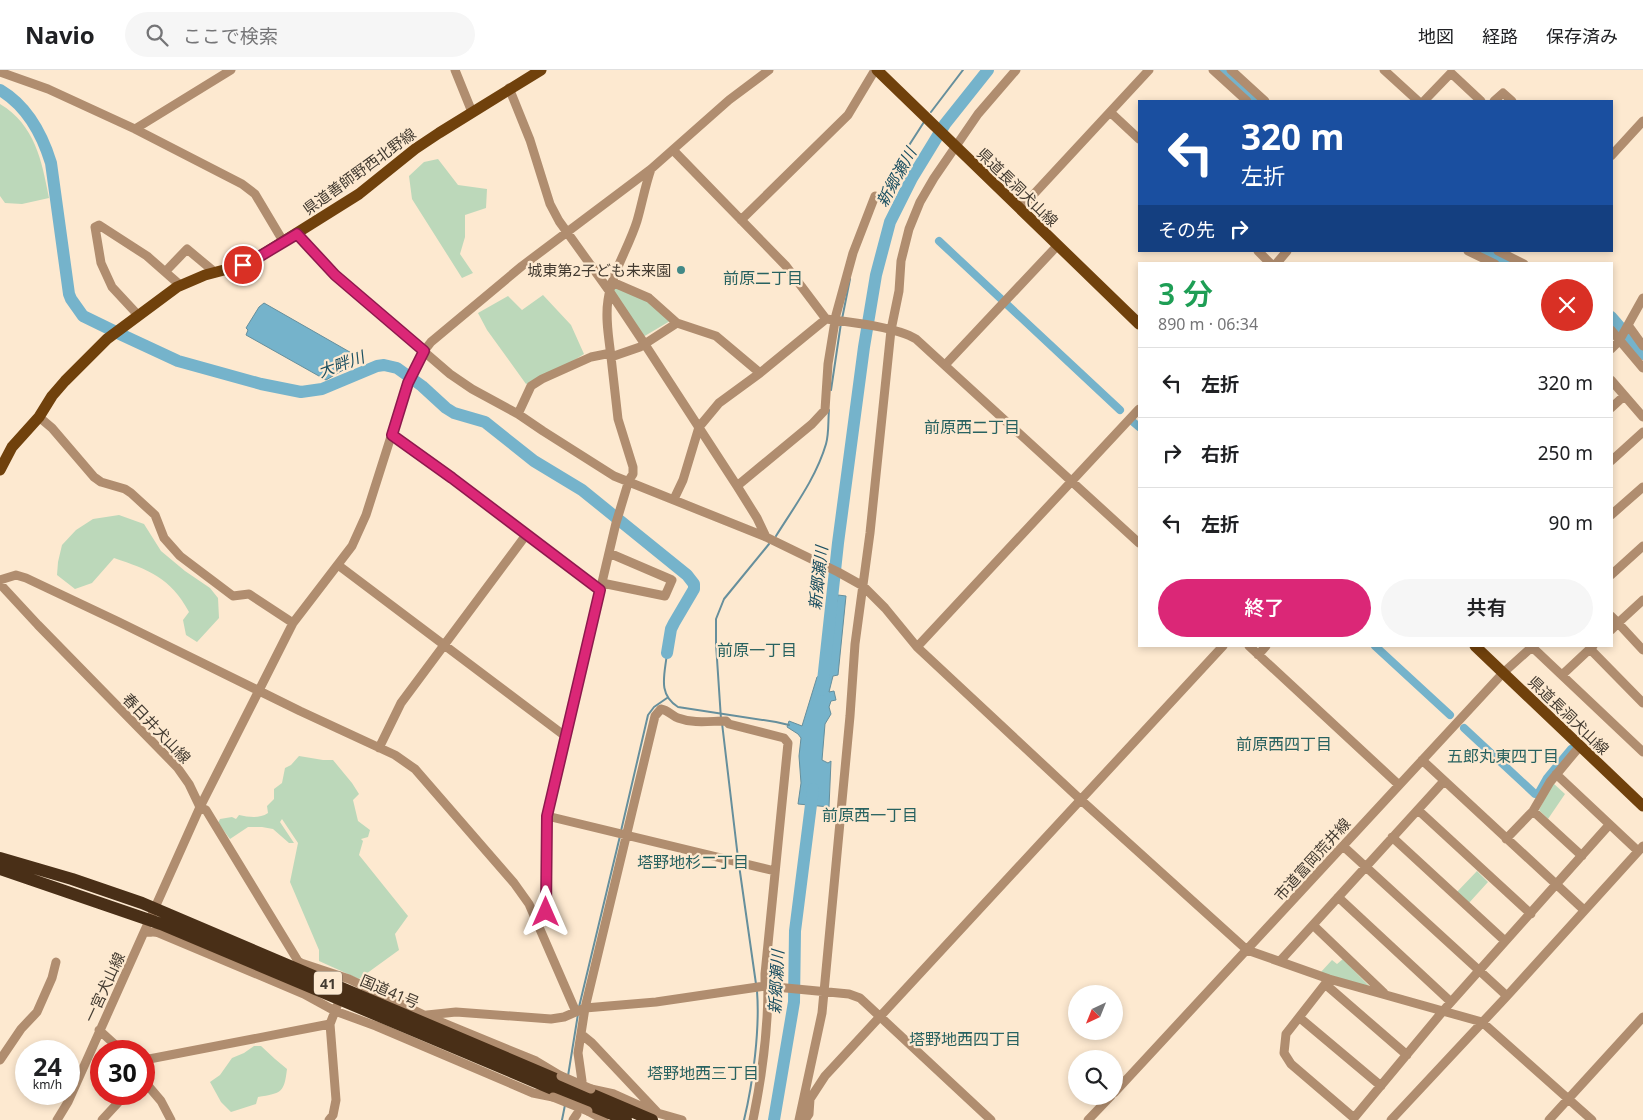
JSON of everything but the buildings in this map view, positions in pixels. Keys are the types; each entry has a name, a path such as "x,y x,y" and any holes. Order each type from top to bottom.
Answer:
{"highway":[{"path":"0,852 42,865 72,879"},
{"name":"国道41号","path":"0,858 72,879 142,903 153,915 626,1120"},
{"name":"国道41号","path":"0,869 153,915 655,1117"}],"main road":[{"name":"県道善師野西北野線","path":"0,470 12,447 39,417 52,396 65,381 108,339 138,315 180,285 243,265 297,234 359,194 415,149 509,88 541,70"},
{"name":"県道長洞犬山線","path":"876,70 1138,323"},
{"name":"県道長洞犬山線","path":"1477,647 1643,806"}],"street":[{"path":"135,129 231,70"},
{"path":"455,70 472,112"},
{"path":"153,915 200,807 293,623 352,546 366,515 408,383 424,351 431,342 474,306 567,232 651,169 722,105 769,70"},
{"path":"741,220 848,115 876,70"},
{"path":"799,1120 822,1013 855,644 871,524 891,330 899,291 901,261 909,229 920,202 938,172 978,114 1016,70"},
{"path":"1020,210 1150,70"},
{"path":"1213,70 1246,100"},
{"path":"1232,70 1264,100"},
{"path":"1384,70 1417,100"},
{"path":"0,72 48,89 135,129 242,184 255,194 283,241"},
{"path":"1425,100 1451,72 1481,100"},
{"path":"509,88 530,140 550,204 559,221 611,287 644,343 757,518 766,537"},
{"path":"1495,100 1503,93 1511,100"},
{"path":"1110,112 1138,138"},
{"path":"1613,154 1643,121"},
{"path":"673,150 786,266 826,319"},
{"path":"536,920 544,917 546,912 547,816 617,520 628,480 633,474 633,467 618,419 606,318 611,287 638,219 644,189 651,169"},
{"path":"736,486 812,424 825,410 828,364 836,320 851,259 874,196"},
{"path":"138,315 112,286 102,263 95,227 98,225 147,256 180,285"},
{"path":"297,234 335,275 450,374 472,389 518,414 614,476 628,480 766,537 863,586 885,608 918,647 1081,800 1247,950 1280,961 1327,982 1386,995 1482,1022 1592,1120"},
{"path":"945,365 1057,246"},
{"path":"165,272 187,249 214,273"},
{"path":"1259,252 1269,262"},
{"path":"1278,262 1286,252"},
{"path":"1470,252 1491,262"},
{"path":"1500,252 1520,262"},
{"path":"1515,260 1522,252"},
{"path":"611,287 649,298 677,323 716,336 760,373"},
{"path":"1613,347 1628,326 1643,298"},
{"path":"674,499 683,480 699,428 719,403 760,373 826,319 891,330 909,334 916,339 1138,542"},
{"path":"518,414 531,386 542,379 591,357 611,355 640,347 677,323"},
{"path":"1628,326 1643,346"},
{"path":"1613,332 1643,368"},
{"path":"1613,382 1643,417"},
{"path":"1613,406 1624,396"},
{"path":"918,647 1138,410"},
{"path":"39,417 56,433 94,477 101,482 125,489 155,515 164,538 190,564 233,596 249,594 293,623"},
{"path":"1613,459 1643,432"},
{"path":"392,435 526,535 601,586 665,596 672,580 609,553"},
{"path":"1613,513 1643,487"},
{"path":"379,748 401,703 526,535"},
{"path":"1613,572 1643,546"},
{"path":"338,565 565,736"},
{"path":"0,580 8,576 20,576 395,755 416,769 514,883 529,904 581,1010"},
{"name":"春日井犬山線","path":"0,584 177,767 189,784 200,807 206,810 298,961 536,1061 562,1076 592,1089 614,1094 655,1117 682,1120"},
{"path":"1643,600 1615,626 1643,650"},
{"path":"805,1120 809,1114 810,1099 825,1076 1222,647"},
{"path":"1249,647 1399,784"},
{"path":"1258,655 1265,647"},
{"path":"1532,647 1643,752"},
{"name":"市道富岡荒井線","path":"1123,1083 1503,673 1532,647"},
{"path":"1562,675 1591,648 1643,702"},
{"path":"582,1081 578,1053 581,1034 581,1010 655,716 661,709 664,709 677,718 704,723 722,721 784,738 788,743 765,974 762,986 768,1015 759,1091 753,1120"},
{"path":"1506,839 1533,811 1550,782 1580,746"},
{"path":"1422,760 1584,910"},
{"path":"1391,1120 1641,849 1609,825 1556,774"},
{"path":"1280,961 1444,781"},
{"path":"1418,810 1531,914"},
{"path":"1533,811 1582,856"},
{"path":"547,816 775,871"},
{"path":"1327,982 1286,1034 1284,1053 1286,1058 1354,1118 1442,1011 1609,825"},
{"path":"1392,837 1505,941"},
{"path":"1343,846 1507,996"},
{"path":"1338,897 1451,1002"},
{"name":"一宮犬山線","path":"57,1120 68,1102 99,1030 153,915"},
{"path":"1313,925 1386,995"},
{"path":"144,932 153,931 159,933 532,1092 553,1097 588,1111 604,1120"},
{"path":"0,1060 21,1029 37,1012 52,978 56,962"},
{"path":"1327,982 1406,1055"},
{"path":"424,1015 456,1012 551,1019 564,1017 581,1010 656,1002 762,986 849,994 860,998 991,1120"},
{"path":"329,1120 333,1115 336,1100 330,1024 336,1008"},
{"path":"1549,1120 1643,1017"},
{"path":"1300,1018 1381,1086"},
{"path":"155,1058 330,1024"},
{"path":"99,1030 110,1040"},
{"path":"581,1034 592,1043 655,1117"},
{"path":"155,1094 161,1101 171,1120"},
{"path":"102,1120 116,1105"},
{"path":"1088,1120 1102,1105"}],"green space":[{"path":"0,104 21,122 29,133 40,158 49,198 22,204 5,203 0,196"},
{"path":"438,159 458,185 487,189 486,208 465,215 465,237 460,254 473,273 462,278 412,199 409,176 424,162"},
{"path":"614,286 650,301 670,321 643,337 612,291"},
{"path":"543,295 571,325 584,354 560,369 526,384 487,330 478,313 508,296 522,310"},
{"path":"119,515 144,524 161,551 210,588 218,598 219,618 197,642 186,635 183,620 189,612 182,600 158,576 148,571 114,558 92,583 75,589 57,575 62,545 76,530 93,519"},
{"path":"299,756 333,760 352,783 359,794 353,800 358,821 370,830 368,837 361,839 363,841 359,855 408,916 395,934 399,950 359,979 319,961 319,950 290,882 298,843 282,819 280,822 294,843 289,843 273,829 262,827 248,827 230,839 218,823 220,819 232,817 236,819 239,815 258,817 268,813 267,806 274,799 274,789 282,783 285,768 291,765"},
{"path":"1553,783 1565,794 1548,819 1539,810"},
{"path":"1477,871 1488,882 1468,904 1456,893"},
{"path":"1343,959 1371,988 1320,973 1332,960 1337,964"},
{"path":"254,1046 261,1046 287,1069 285,1083 277,1093 258,1097 256,1104 231,1112 221,1102 210,1082 220,1075 232,1058"}],"water":[{"path":"264,303 362,359 326,380 246,335 248,330 246,328 259,307"},
{"path":"838,595 846,596 838,675 833,676 829,692 834,691 836,700 831,701 829,707 831,714 825,724 822,760 828,763 831,761 829,807 798,804 801,783 799,756 801,738 787,727 789,721 802,726 817,677 826,673"}],"waterway":[{"path":"931,112 963,70"},
{"name":"新郷瀬川","path":"822,690 838,543 864,347 876,275 890,222 912,178 945,124 988,70"},
{"path":"1222,70 1253,100"},
{"name":"大畔川","path":"0,90 26,112 38,131 47,152 51,163 69,294 83,316 178,361 261,384 301,392 322,389 377,366 384,365 397,368 422,386 446,408 454,413 485,422 534,461 582,490 687,575 694,584 694,589 671,629 667,653"},
{"path":"878,199 888,178 924,122"},
{"path":"939,241 1120,410"},
{"path":"1484,252 1503,262"},
{"path":"842,319 850,279"},
{"path":"1613,319 1643,354"},
{"path":"831,390 841,323"},
{"path":"776,536 804,492 822,457 828,436 829,410"},
{"path":"1132,421 1138,426"},
{"path":"721,719 716,619 724,599 769,544"},
{"path":"1376,647 1450,715"},
{"path":"667,653 664,676 665,690 671,702 678,707 789,725"},
{"path":"621,831 648,715 654,707 667,698"},
{"path":"722,723 738,858"},
{"path":"1464,728 1535,794 1538,794 1547,778 1571,749"},
{"name":"新郷瀬川","path":"774,1120 794,1002 795,931 813,789"},
{"path":"579,1007 620,836"},
{"path":"739,865 756,984"},
{"path":"744,1120 755,1056 758,1022 757,991"},
{"path":"568,1076 578,1014"},
{"path":"562,1120 565,1105"}],"place":[{"name":"城東第2子ども未来園","path":"681,270"}],"district":[{"name":"前原二丁目","path":"763,278"},
{"name":"前原西二丁目","path":"972,427"},
{"name":"前原一丁目","path":"757,650"},
{"name":"前原西四丁目","path":"1284,744"},
{"name":"五郎丸東四丁目","path":"1503,756"},
{"name":"前原西一丁目","path":"870,815"},
{"name":"塔野地杉二丁目","path":"693,862"},
{"name":"塔野地西四丁目","path":"965,1039"},
{"name":"塔野地西三丁目","path":"703,1073"}],"route":[{"path":"243,265 297,234 335,275 376,312 424,351 408,383 392,435 600,590 547,816 546,912"}]}
